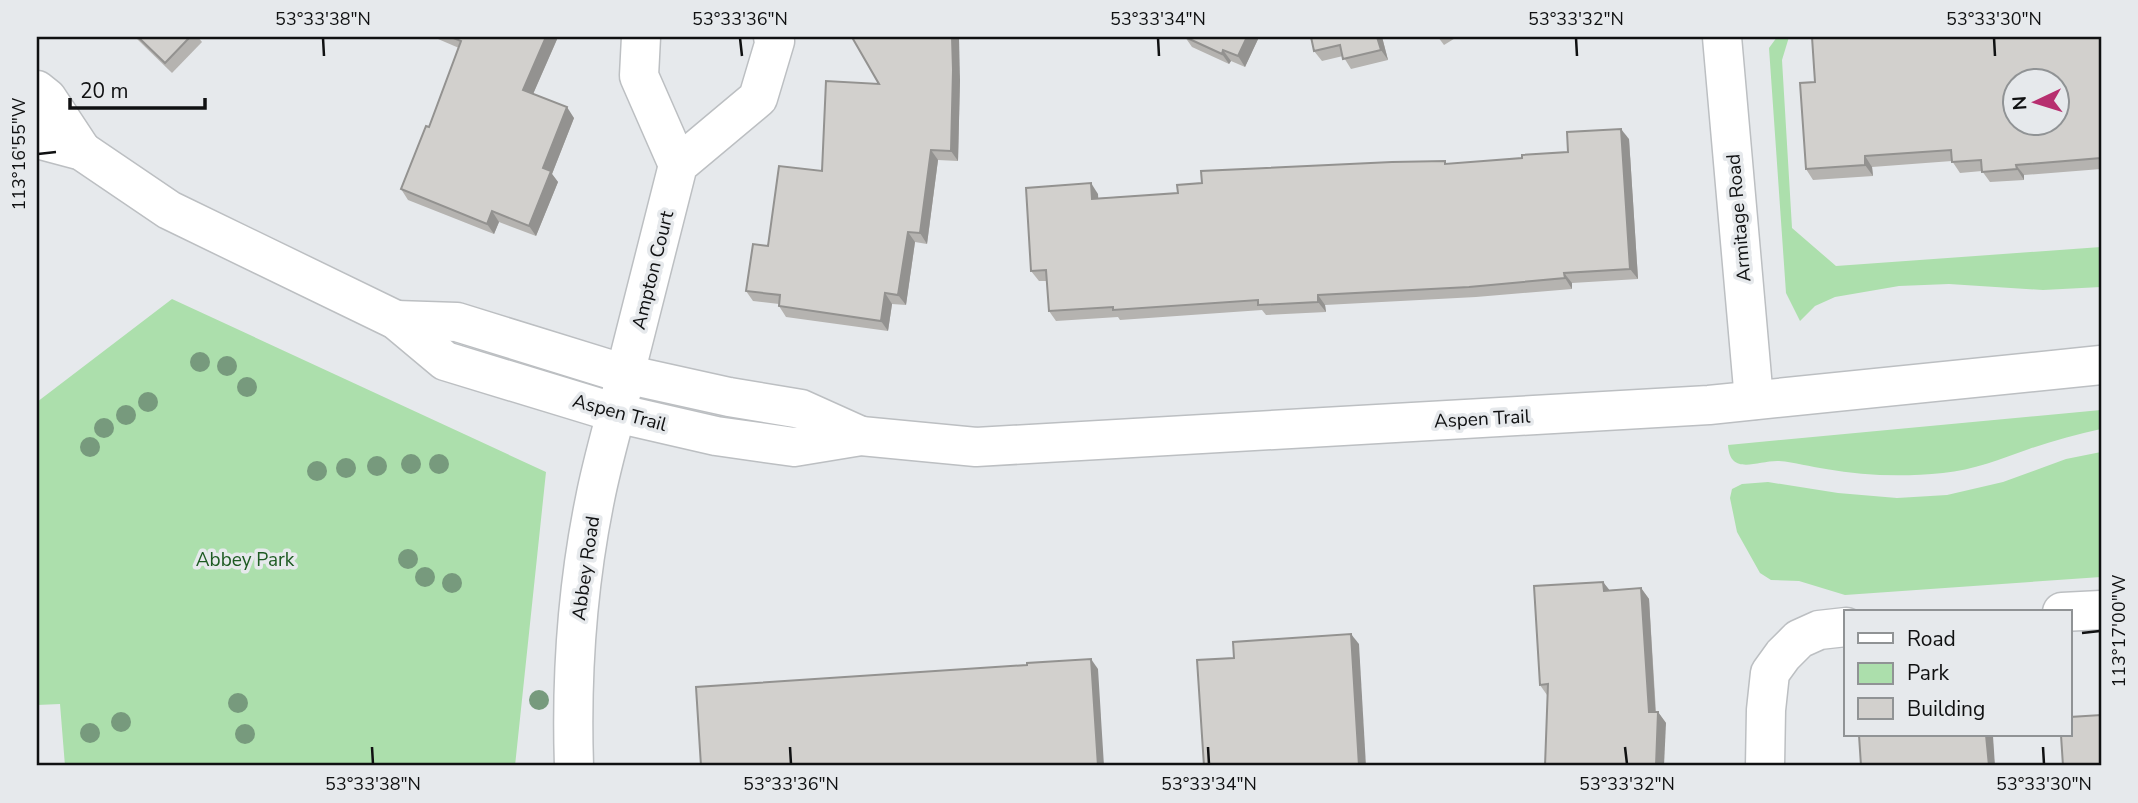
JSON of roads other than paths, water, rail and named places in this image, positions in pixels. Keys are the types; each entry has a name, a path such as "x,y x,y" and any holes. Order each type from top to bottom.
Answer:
{"street":[{"path":"642,37 639,76 678,165 758,98 775,41 773,37"},
{"name":"Armitage Road","path":"1722,37 1754,400"},
{"name":"Aspen Trail","path":"37,90 47,98 82,151"},
{"name":"Aspen Trail","path":"37,139 82,151 169,210 396,320 445,360 616,413 716,436 794,447 861,436 976,447 1695,405 2101,365"},
{"name":"Ampton Court","path":"625,374 678,165"},
{"name":"Aspen Trail","path":"396,320 457,322 625,374 801,410 861,436"},
{"name":"Abbey Road","path":"574,766 572,712 578,606 594,500 625,374"},
{"path":"2072,611 2101,610"},
{"path":"1765,766 1770,673 1799,639 1819,630 1844,627"}],"park label":[{"name":"Abbey Park","path":"245,559"}]}
